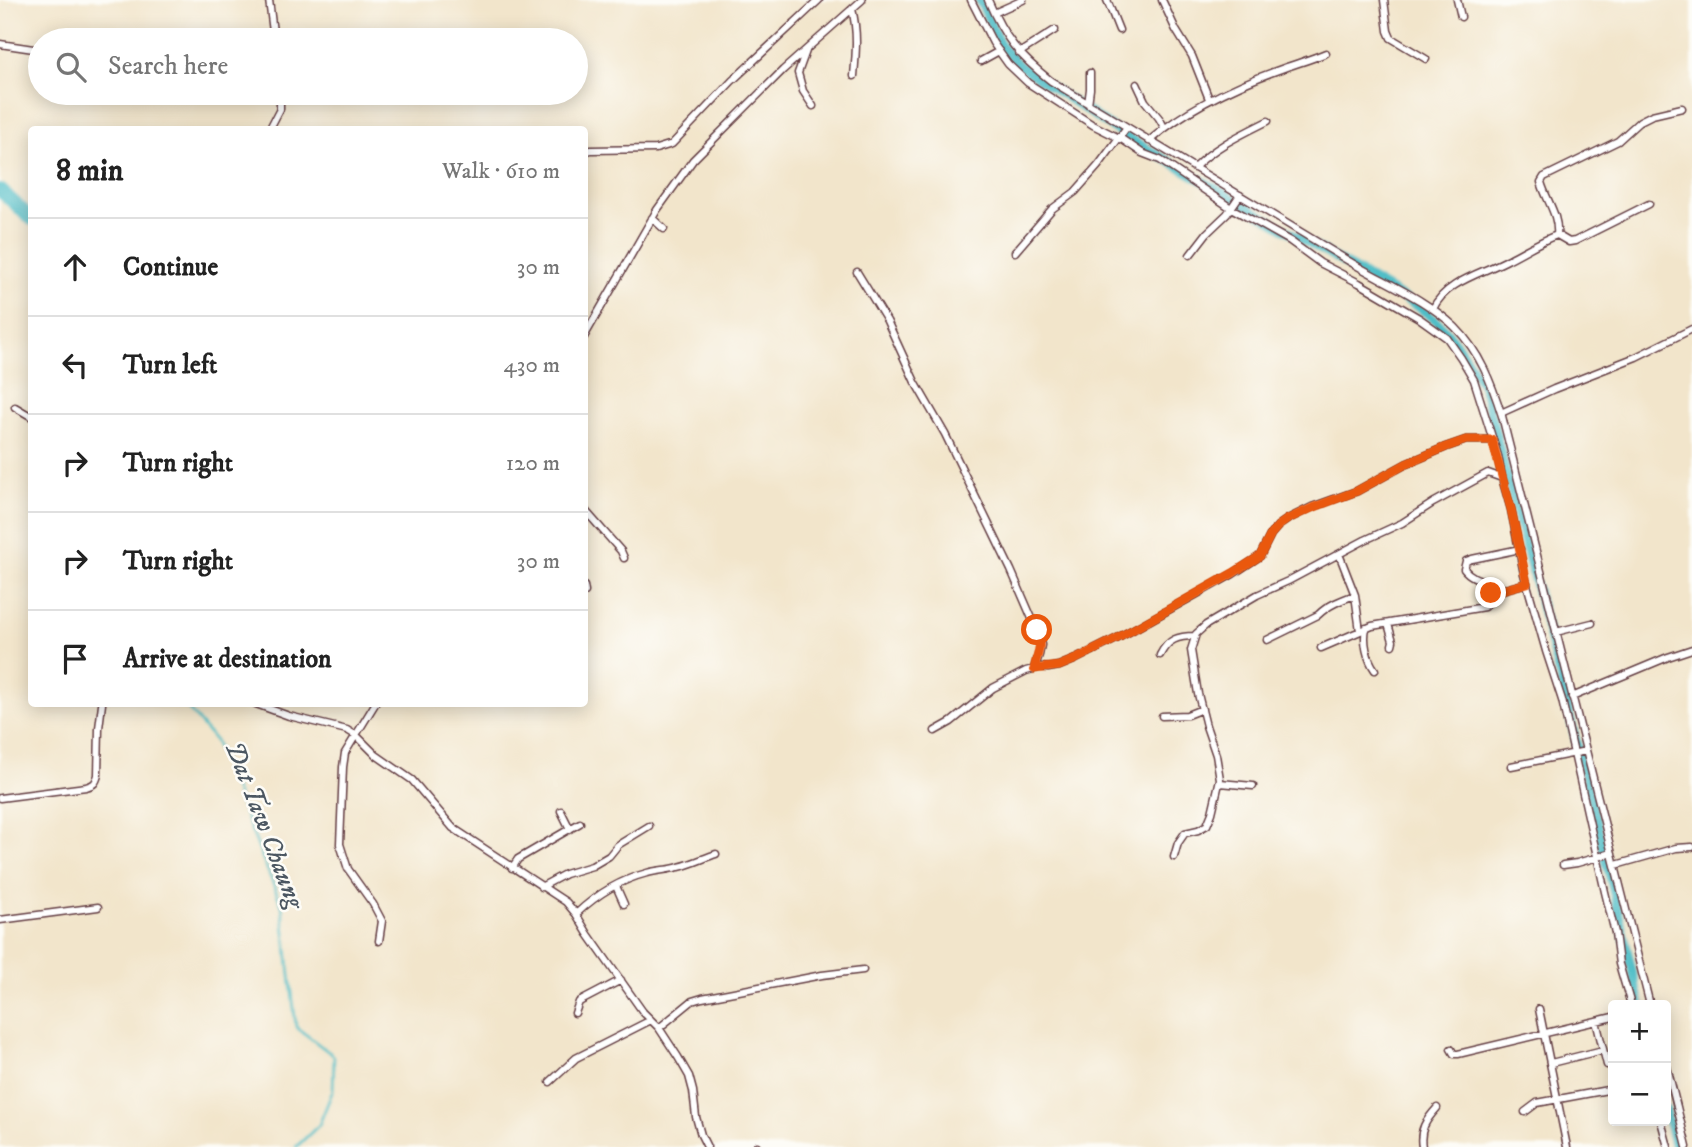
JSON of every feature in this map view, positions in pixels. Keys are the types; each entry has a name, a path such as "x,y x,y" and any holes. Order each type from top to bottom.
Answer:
{"street":[{"path":"269,0 272,28"},
{"path":"588,151 656,149 672,144 732,80 819,0"},
{"path":"588,330 652,218 693,160 783,70 862,0"},
{"path":"971,0 993,43 1008,64 1028,83 1093,125 1119,136 1142,152 1351,262 1433,309 1455,327 1475,353 1491,381 1502,413 1524,512 1572,697 1580,753 1605,854 1616,865 1649,1000"},
{"path":"988,0 1011,44 1029,64 1051,81 1194,168 1320,263 1419,318 1447,338 1474,380 1498,456 1527,583 1546,651 1580,753 1605,854 1619,964 1630,1000"},
{"path":"994,13 1023,0"},
{"path":"1107,0 1119,30"},
{"path":"1162,0 1192,56 1209,99"},
{"path":"1384,0 1391,38 1426,59"},
{"path":"1457,0 1461,17"},
{"path":"852,9 857,42 854,76"},
{"path":"1019,54 1055,30"},
{"path":"0,44 28,48"},
{"path":"807,49 798,73 803,91 813,106"},
{"path":"981,61 999,51"},
{"path":"1149,141 1164,127 1209,99 1326,53"},
{"path":"1088,104 1090,73"},
{"path":"1137,84 1145,101 1164,127"},
{"path":"271,126 279,105"},
{"path":"1558,234 1553,210 1541,182 1544,177 1618,141 1640,121 1652,115 1682,108"},
{"path":"1194,168 1229,141 1268,121"},
{"path":"1015,252 1052,209 1075,192 1126,128"},
{"path":"1190,255 1236,202"},
{"path":"1558,234 1569,242 1575,241 1649,204"},
{"path":"652,218 664,229"},
{"path":"1433,309 1454,286 1558,234"},
{"path":"857,272 887,321 915,382 946,434 1011,570 1041,645 1034,669"},
{"path":"1502,413 1636,357 1692,329"},
{"path":"15,407 28,415"},
{"path":"935,731 951,722 993,688 1026,671 1059,666 1076,659 1233,573 1260,556 1271,534 1288,519 1357,491 1406,464 1446,447 1466,440 1492,440"},
{"path":"1174,856 1185,833 1207,825 1220,783 1191,650 1195,636 1206,625 1257,595 1402,523 1488,473 1502,478"},
{"path":"1513,514 1524,512"},
{"path":"588,514 624,558"},
{"path":"1504,589 1468,575 1464,564 1472,559 1520,549"},
{"path":"1339,554 1355,595 1368,651 1367,657 1375,670"},
{"path":"1321,648 1363,630 1390,623 1484,607 1489,602 1491,593 1527,583"},
{"path":"1267,640 1318,615 1338,601 1355,595"},
{"path":"1390,623 1394,643"},
{"path":"1556,632 1592,624"},
{"path":"1160,655 1170,641 1182,636 1195,636"},
{"path":"1572,697 1692,649"},
{"path":"0,798 93,785 98,775 102,707"},
{"path":"264,707 347,730 357,736 376,755 412,780 453,828 566,902 643,1012 659,1028 689,1076 696,1117 707,1147"},
{"path":"277,707 278,712"},
{"path":"373,707 345,753 342,767 340,845 348,869 382,921 379,941"},
{"path":"1162,716 1187,715 1202,709"},
{"path":"1511,766 1580,753"},
{"path":"1220,783 1253,786"},
{"path":"561,811 569,829"},
{"path":"512,868 518,859 580,823"},
{"path":"541,887 565,874 592,866 609,856 618,845 649,826"},
{"path":"1616,865 1676,848 1692,847"},
{"path":"576,914 592,899 642,874 682,867 716,854"},
{"path":"1563,865 1605,854"},
{"path":"616,886 624,904"},
{"path":"0,920 98,907"},
{"path":"659,1028 692,1001 822,975 863,970"},
{"path":"575,1013 579,1002 621,980"},
{"path":"1539,1009 1567,1147"},
{"path":"1451,1049 1454,1054 1458,1054 1608,1018"},
{"path":"550,1082 576,1058 651,1020"},
{"path":"1596,1021 1607,1065"},
{"path":"1551,1063 1603,1050"},
{"path":"1671,1081 1689,1145"},
{"path":"1525,1112 1537,1103 1608,1090"},
{"path":"1422,1147 1423,1128 1428,1117 1437,1108"},
{"path":"1662,1126 1668,1147"}],"waterway":[{"path":"979,0 1002,47 1020,66 1114,129 1419,308 1441,325 1464,354 1483,385 1584,772 1639,1000"},
{"path":"0,190 28,215"},
{"name":"Dat Taw Chaung","path":"187,707 215,741 282,906 296,1027 334,1056 333,1090 319,1125 296,1147"},
{"path":"1670,1126 1675,1147"}],"route":[{"path":"1037,630 1041,645 1034,669 1059,666 1076,659 1260,556 1271,534 1288,519 1357,491 1406,464 1466,440 1492,440 1527,583 1491,593"}]}
